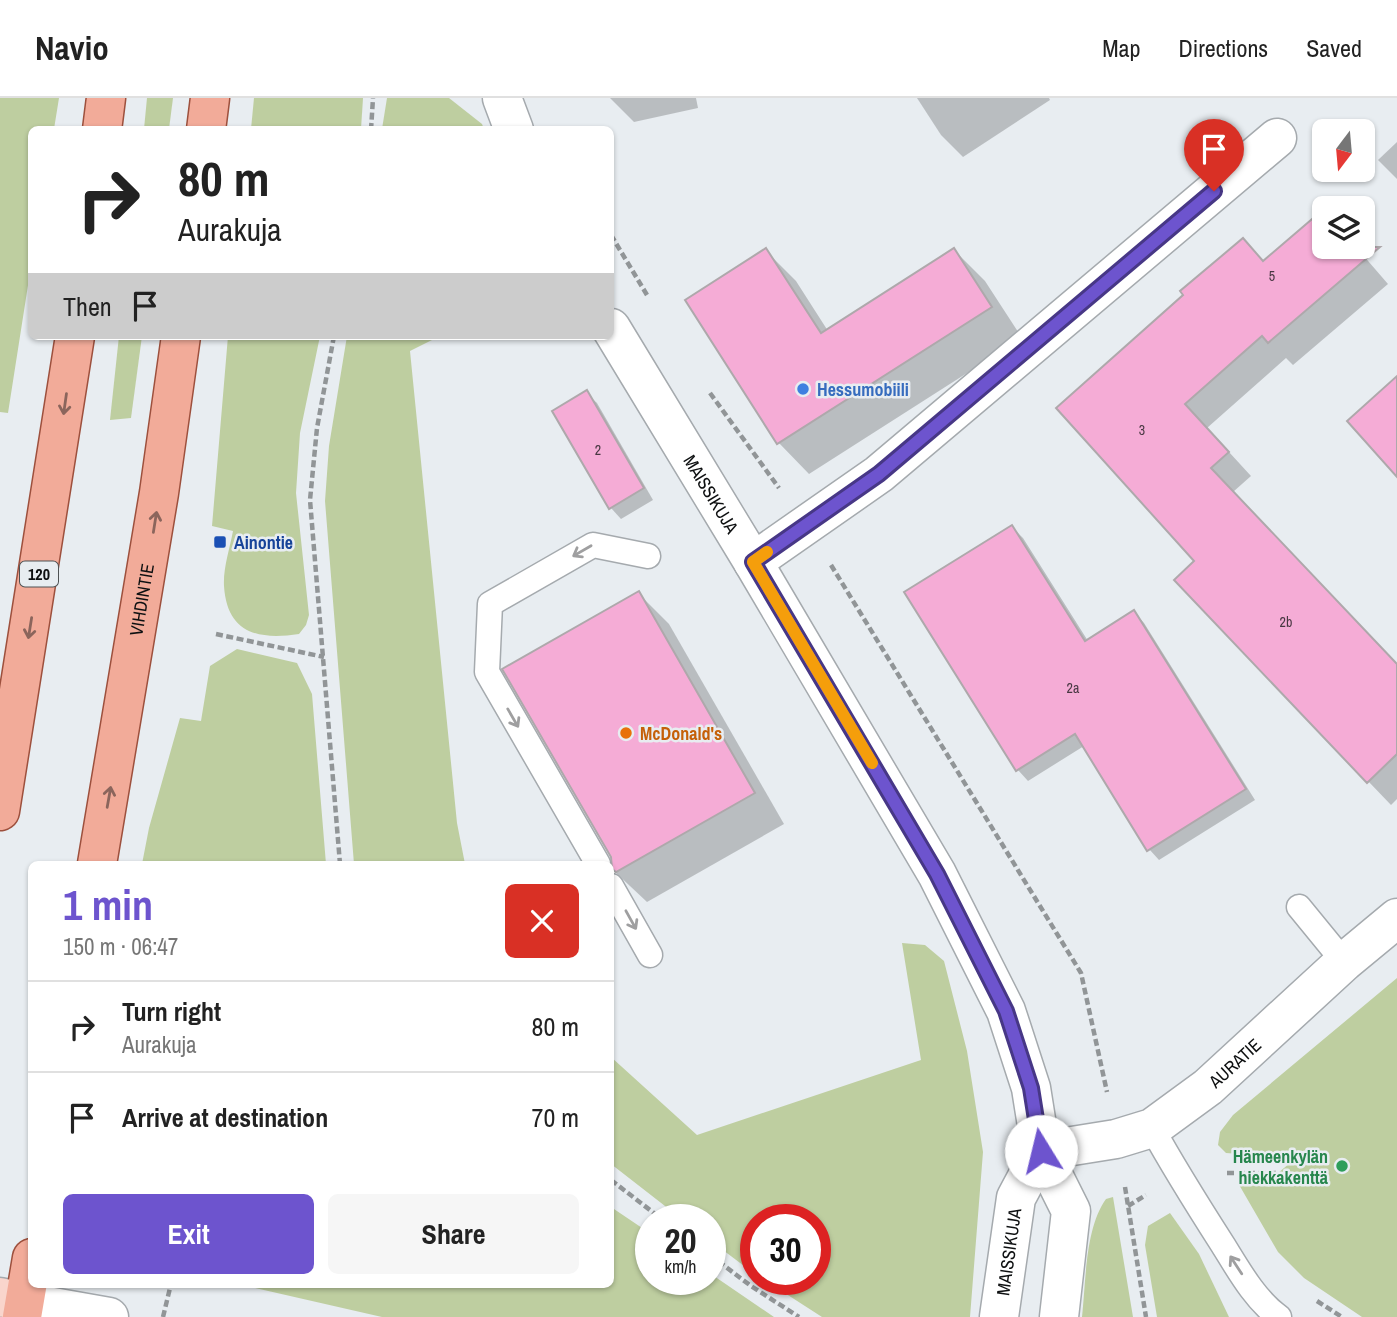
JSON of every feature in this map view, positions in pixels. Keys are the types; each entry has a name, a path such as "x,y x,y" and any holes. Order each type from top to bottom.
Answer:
{"main road":[{"path":"102,126 106,98"},
{"path":"206,126 210,98"},
{"name":"120","path":"0,811 74,340"},
{"name":"VIHDINTIE","path":"98,861 159,493 180,340"},
{"path":"15,1306 28,1269"}],"street":[{"path":"502,98 512,126"},
{"path":"753,562 879,474 1276,138"},
{"name":"MAISSIKUJA","path":"614,333 937,874 1006,1011 1031,1088 1041,1151 1071,1211 1059,1317"},
{"name":"AURATIE","path":"1041,1151 1116,1139 1152,1128 1208,1087 1344,962 1397,918"},
{"name":"MAISSIKUJA","path":"999,1317 1016,1198 1041,1151"},
{"path":"15,1306 109,1317"}],"lane":[{"path":"596,861 487,672 489,604 593,545 648,556"},
{"path":"614,891 650,955"},
{"path":"1299,907 1344,962"},
{"path":"1152,1128 1179,1176 1243,1276 1279,1317"}],"path":[{"path":"371,126 373,98"},
{"path":"614,240 652,302"},
{"path":"333,340 317,428 310,500 340,861"},
{"path":"709,392 806,524 1081,973 1095,1028 1116,1139 1146,1317"},
{"path":"216,634 324,657"},
{"path":"614,1182 642,1204"},
{"path":"726,1267 799,1317"},
{"path":"163,1317 170,1288"}],"green space":[{"path":"0,98 59,98 54,126 28,126 28,285 8,413 0,412"},
{"path":"147,98 173,98 169,126 144,126"},
{"path":"254,98 363,98 361,126 251,126"},
{"path":"387,98 449,98 483,126 382,126"},
{"path":"119,340 141,340 131,418 110,420"},
{"path":"228,340 319,340 300,433 296,493 309,615 299,634 258,634 239,624 231,615 224,586 233,531 212,526"},
{"path":"346,340 432,340 410,351 457,823 464,861 354,861 325,501 329,446"},
{"path":"237,649 297,663 312,694 326,861 143,861 149,828 180,718 201,721 210,666"},
{"path":"902,943 925,945 944,961 967,1051 983,1152 970,1317 822,1317 788,1295 831,1295 831,1204 740,1204 740,1263 726,1252 726,1204 662,1204 614,1166 614,1060 697,1135 921,1060"},
{"path":"1397,978 1397,1317 1362,1317 1304,1278 1278,1252 1238,1183 1290,1184 1278,1173 1296,1158 1226,1153 1218,1145 1220,1132 1233,1115"},
{"path":"1113,1197 1133,1317 1082,1317 1090,1240 1099,1211 1106,1199"},
{"path":"614,1209 635,1223 635,1295 726,1295 726,1284 774,1317 382,1317 255,1288 614,1288"},
{"path":"1170,1213 1199,1254 1229,1317 1157,1317 1145,1245 1148,1226"}],"building":[{"path":"1312,219 1312,259 1366,259 1268,343 1262,336 1185,404 1229,452 1211,468 1397,664 1397,754 1367,783 1174,580 1194,561 1056,408 1183,295 1180,291 1243,238 1263,261"},
{"name":"Hessumobiili","path":"766,248 821,333 954,248 992,307 777,444 685,300"},
{"path":"1397,376 1397,477 1347,421"},
{"path":"587,390 644,488 609,509 552,411"},
{"path":"1012,525 1085,641 1134,610 1246,789 1147,851 1075,734 1016,771 904,592"},
{"name":"McDonald's","path":"639,591 755,793 616,872 614,861 611,861 502,669"}],"slow traffic":[{"path":"767,552 753,562 872,763"}],"place":[{"name":"Hessumobiili","path":"803,389"},
{"name":"Ainontie","path":"220,542"},
{"name":"McDonald's","path":"626,733"},
{"name":"Hämeenkylän hiekkakenttä","path":"1342,1166"}],"route":[{"path":"1041,1151 1031,1088 1006,1011 937,874 753,562 879,474 1214,191"}]}
